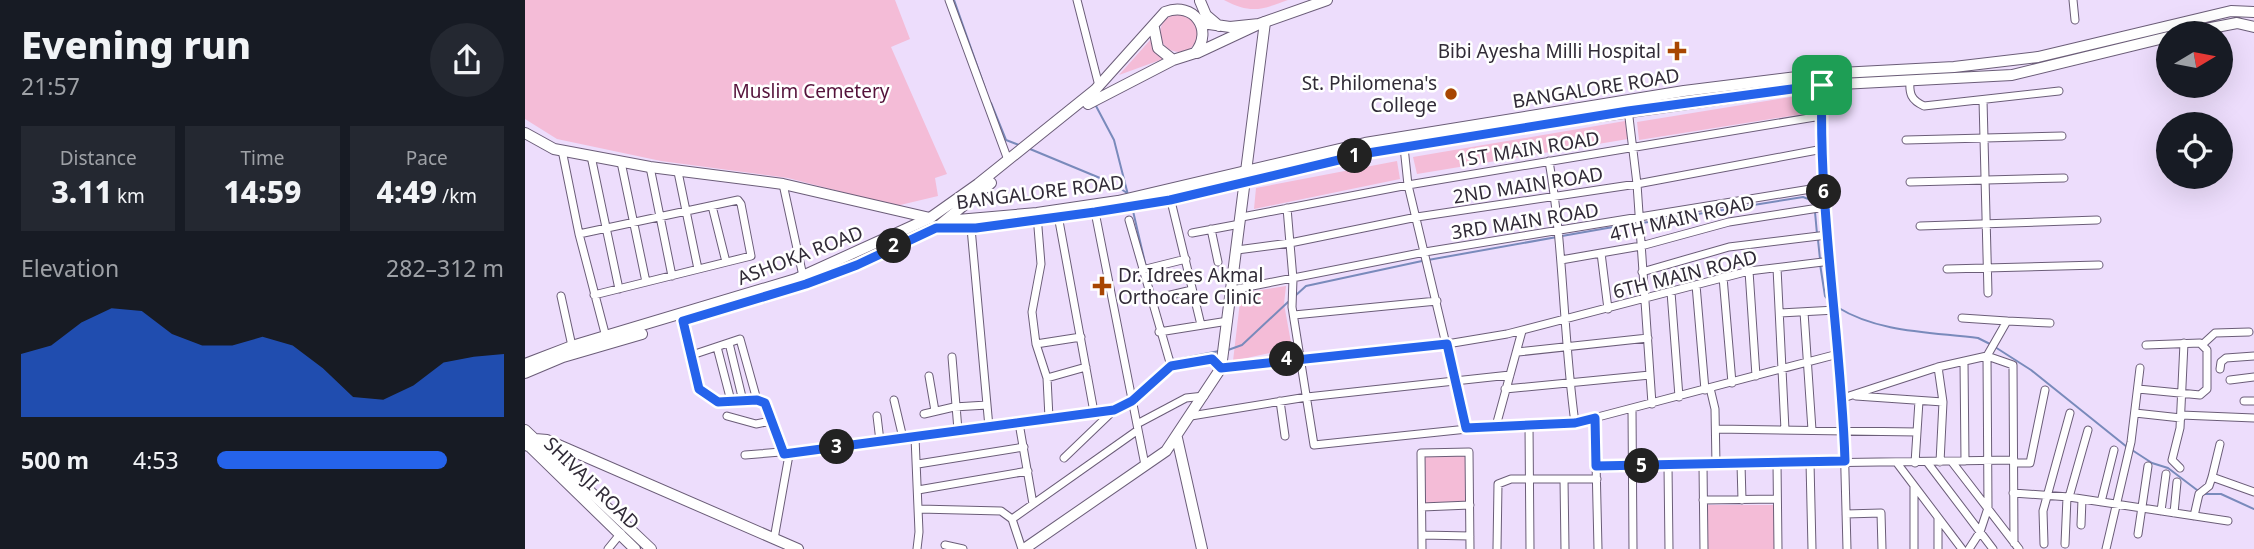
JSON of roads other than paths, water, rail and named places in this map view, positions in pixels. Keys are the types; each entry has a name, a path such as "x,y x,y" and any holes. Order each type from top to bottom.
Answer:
{"main road":[{"path":"1093,95 1154,28 1173,0"},
{"path":"1093,95 1173,60 1188,57 1262,23 1327,0"},
{"path":"1200,1 1210,20 1221,27"},
{"path":"1188,57 1201,46 1203,38 1200,1"},
{"path":"1165,12 1183,9 1200,20 1221,27 1262,23"},
{"name":"BANGALORE ROAD","path":"933,223 971,228 1169,195 1365,143 1821,80 2010,61 2231,11 2254,12"},
{"path":"1023,549 1145,465 1177,438 1205,396 1221,362 1247,176 1262,23"},
{"path":"2233,24 2254,27"},
{"path":"1154,28 1158,48 1173,60"},
{"name":"BANGALORE ROAD","path":"1821,80 1910,80 2012,75 2156,40"},
{"name":"ASHOKA ROAD","path":"525,364 572,346 803,276 933,223 1008,160 1028,148 1093,95"},
{"name":"BANGALORE ROAD","path":"1247,176 1627,106"},
{"path":"525,133 562,150 678,172 783,184 933,223"},
{"name":"BANGALORE ROAD","path":"946,221 1028,148"},
{"name":"BANGALORE ROAD","path":"1058,213 1095,212 1119,204"},
{"name":"BANGALORE ROAD","path":"525,373 563,357 806,284 857,265 933,223 1037,217"},
{"name":"SHIVAJI ROAD","path":"525,430 529,442 624,531 635,549"},
{"path":"1177,438 1202,549"},
{"path":"529,442 550,441 779,544 798,549"},
{"path":"624,531 651,549"}],"street":[{"path":"949,0 1008,160"},
{"path":"1077,0 1093,95"},
{"path":"2073,0 2075,20"},
{"path":"1821,80 1823,187 1819,208 1836,310 1843,398 1847,549"},
{"path":"1910,80 1909,93 1915,102 1924,106 2059,90"},
{"path":"1983,100 1988,293"},
{"path":"1627,106 1637,184 1652,404"},
{"name":"1ST MAIN ROAD","path":"1192,233 1287,208 1408,185 1821,116"},
{"path":"1906,140 2062,136"},
{"path":"1404,147 1408,185 1466,428"},
{"name":"2ND MAIN ROAD","path":"1237,250 1290,243 1417,218 1637,184 1823,149"},
{"path":"562,150 579,234 606,337"},
{"path":"591,156 619,289"},
{"path":"621,162 646,282"},
{"path":"1549,162 1560,232 1564,320 1575,423"},
{"path":"650,167 672,276"},
{"path":"678,172 698,269"},
{"path":"1910,182 2064,178"},
{"path":"783,184 803,276"},
{"name":"3RD MAIN ROAD","path":"1232,290 1425,252 1640,223 1823,187"},
{"path":"1169,195 1201,325"},
{"path":"579,234 738,200 741,204 751,256 594,295"},
{"path":"712,206 726,262"},
{"path":"1287,208 1293,311 1314,445 1466,428 1575,423 1839,354"},
{"name":"4TH MAIN ROAD","path":"1561,260 1641,246 1729,222 1819,208"},
{"path":"1095,212 1145,465"},
{"path":"1058,213 1094,412"},
{"path":"1037,217 1041,264 1032,312 1036,344 1047,378 1049,418"},
{"path":"1064,458 1114,410 1132,401 1171,366 1129,220"},
{"path":"1920,226 2097,220"},
{"path":"971,228 989,427"},
{"path":"1211,229 1218,262"},
{"path":"1642,272 1729,247 1825,235"},
{"path":"1601,253 1608,309"},
{"path":"1142,270 1186,259"},
{"name":"6TH MAIN ROAD","path":"1171,366 1212,359 1221,362 1300,358 1447,344 1522,331 1749,271 1829,261"},
{"path":"1947,269 2099,265"},
{"path":"1777,268 1785,430"},
{"path":"1749,271 1756,376"},
{"path":"1723,277 1732,383"},
{"path":"1696,285 1707,389 1716,429 1716,465"},
{"path":"1162,297 1192,290"},
{"path":"1671,292 1679,397"},
{"path":"561,296 572,346"},
{"path":"1293,311 1437,301"},
{"path":"1780,313 1836,310"},
{"path":"1804,312 1812,430"},
{"path":"1962,318 2050,323"},
{"path":"683,321 699,389 718,402 757,400 765,403 785,453 779,544"},
{"path":"1162,331 1228,321"},
{"path":"1843,398 1989,352 2007,321"},
{"path":"1496,426 1522,331"},
{"path":"2146,345 2203,344 2215,333 2249,332"},
{"path":"1036,344 1081,337"},
{"path":"1518,352 1648,338"},
{"path":"692,355 740,340 757,400"},
{"path":"729,343 744,401"},
{"path":"2180,468 2172,460 2181,416 2184,343"},
{"path":"2137,389 2200,395 2207,389 2207,350 2203,344"},
{"path":"717,347 731,401"},
{"path":"1969,549 1980,531 1987,508 1989,352"},
{"path":"1989,352 2013,365 2013,493 2017,546"},
{"path":"2220,369 2221,362 2226,358 2254,356"},
{"path":"952,357 954,407 958,430"},
{"path":"1964,361 1965,461"},
{"path":"1047,378 1086,367"},
{"path":"1938,368 1943,402 1940,462"},
{"path":"2106,549 2131,442 2140,368"},
{"path":"1191,416 1307,397 1510,374"},
{"path":"1505,389 1650,375"},
{"path":"929,376 935,411"},
{"path":"2230,380 2254,377"},
{"path":"1596,466 1845,461 2029,463 2045,390"},
{"path":"1012,519 1137,427 1186,398 1205,396"},
{"path":"1852,396 1943,402"},
{"path":"894,400 903,438"},
{"path":"1280,401 1285,436"},
{"path":"1915,463 1919,401"},
{"path":"2244,401 2254,401"},
{"path":"923,414 954,407 987,405"},
{"path":"1632,409 1633,549"},
{"path":"745,455 880,442 1114,410"},
{"path":"2134,413 2254,418"},
{"path":"2044,544 2043,511 2046,496 2070,414"},
{"path":"727,416 761,425 771,421"},
{"path":"877,416 880,442"},
{"path":"1595,418 1598,549"},
{"path":"1020,423 1033,504"},
{"path":"1529,425 1531,549"},
{"path":"1716,429 1917,432"},
{"path":"2065,544 2068,497 2088,430"},
{"path":"915,437 919,509 917,549"},
{"path":"2194,516 2199,494 2211,482 2220,444"},
{"path":"918,464 1024,447"},
{"path":"2101,502 2115,450"},
{"path":"1422,549 1421,453 1469,452 1470,549"},
{"path":"1810,462 1812,549"},
{"path":"1927,462 1993,549"},
{"path":"1952,462 2017,546"},
{"path":"1777,463 1778,549"},
{"path":"1897,463 1962,549"},
{"path":"1741,464 1742,500"},
{"path":"1703,465 1704,549"},
{"path":"1668,466 1669,549"},
{"path":"2138,534 2148,466"},
{"path":"918,490 1028,471"},
{"path":"2161,511 2166,474"},
{"path":"1497,549 1498,484 1511,479 1597,478"},
{"path":"1564,479 1565,549"},
{"path":"2174,513 2177,482"},
{"path":"2211,482 2254,492"},
{"path":"1914,486 1914,549"},
{"path":"2013,493 2068,497 2228,521"},
{"path":"1703,500 1777,499"},
{"path":"2081,525 2082,499"},
{"path":"1422,506 1469,505"},
{"path":"919,509 991,508 1012,519 1023,549"},
{"path":"1846,514 1881,513 1882,549"},
{"path":"1938,517 1938,549"},
{"path":"608,549 624,531"},
{"path":"1422,535 1470,536"},
{"path":"945,545 963,549"}],"waterway":[{"path":"954,0 986,91"},
{"path":"991,103 1006,140 1019,145"},
{"path":"1096,106 1114,140 1128,195"},
{"path":"1030,149 1112,183 1127,193"},
{"path":"1642,223 1803,197 1811,200 1815,206"},
{"path":"1133,211 1146,267"},
{"path":"1815,212 1817,234"},
{"path":"1562,236 1636,223"},
{"path":"1428,260 1557,237"},
{"path":"1818,240 1820,259"},
{"path":"1295,296 1306,286 1422,261"},
{"path":"1820,264 1825,296 1830,302"},
{"path":"1228,350 1242,345 1288,302"},
{"path":"1837,307 1853,316 1888,327 1978,338 1990,344"},
{"path":"1995,347 2031,370 2127,447"},
{"path":"1171,356 1174,360 1219,351"},
{"path":"2132,450 2152,463 2168,468 2197,490"},
{"path":"2205,494 2221,494 2254,509"}],"place":[{"name":"Bibi Ayesha Milli Hospital","path":"1677,51"},
{"name":"St. Philomena's College","path":"1451,94"},
{"name":"Dr. Idrees Akmal Orthocare Clinic","path":"1102,286"}],"park label":[{"name":"Muslim Cemetery","path":"811,91"}]}
